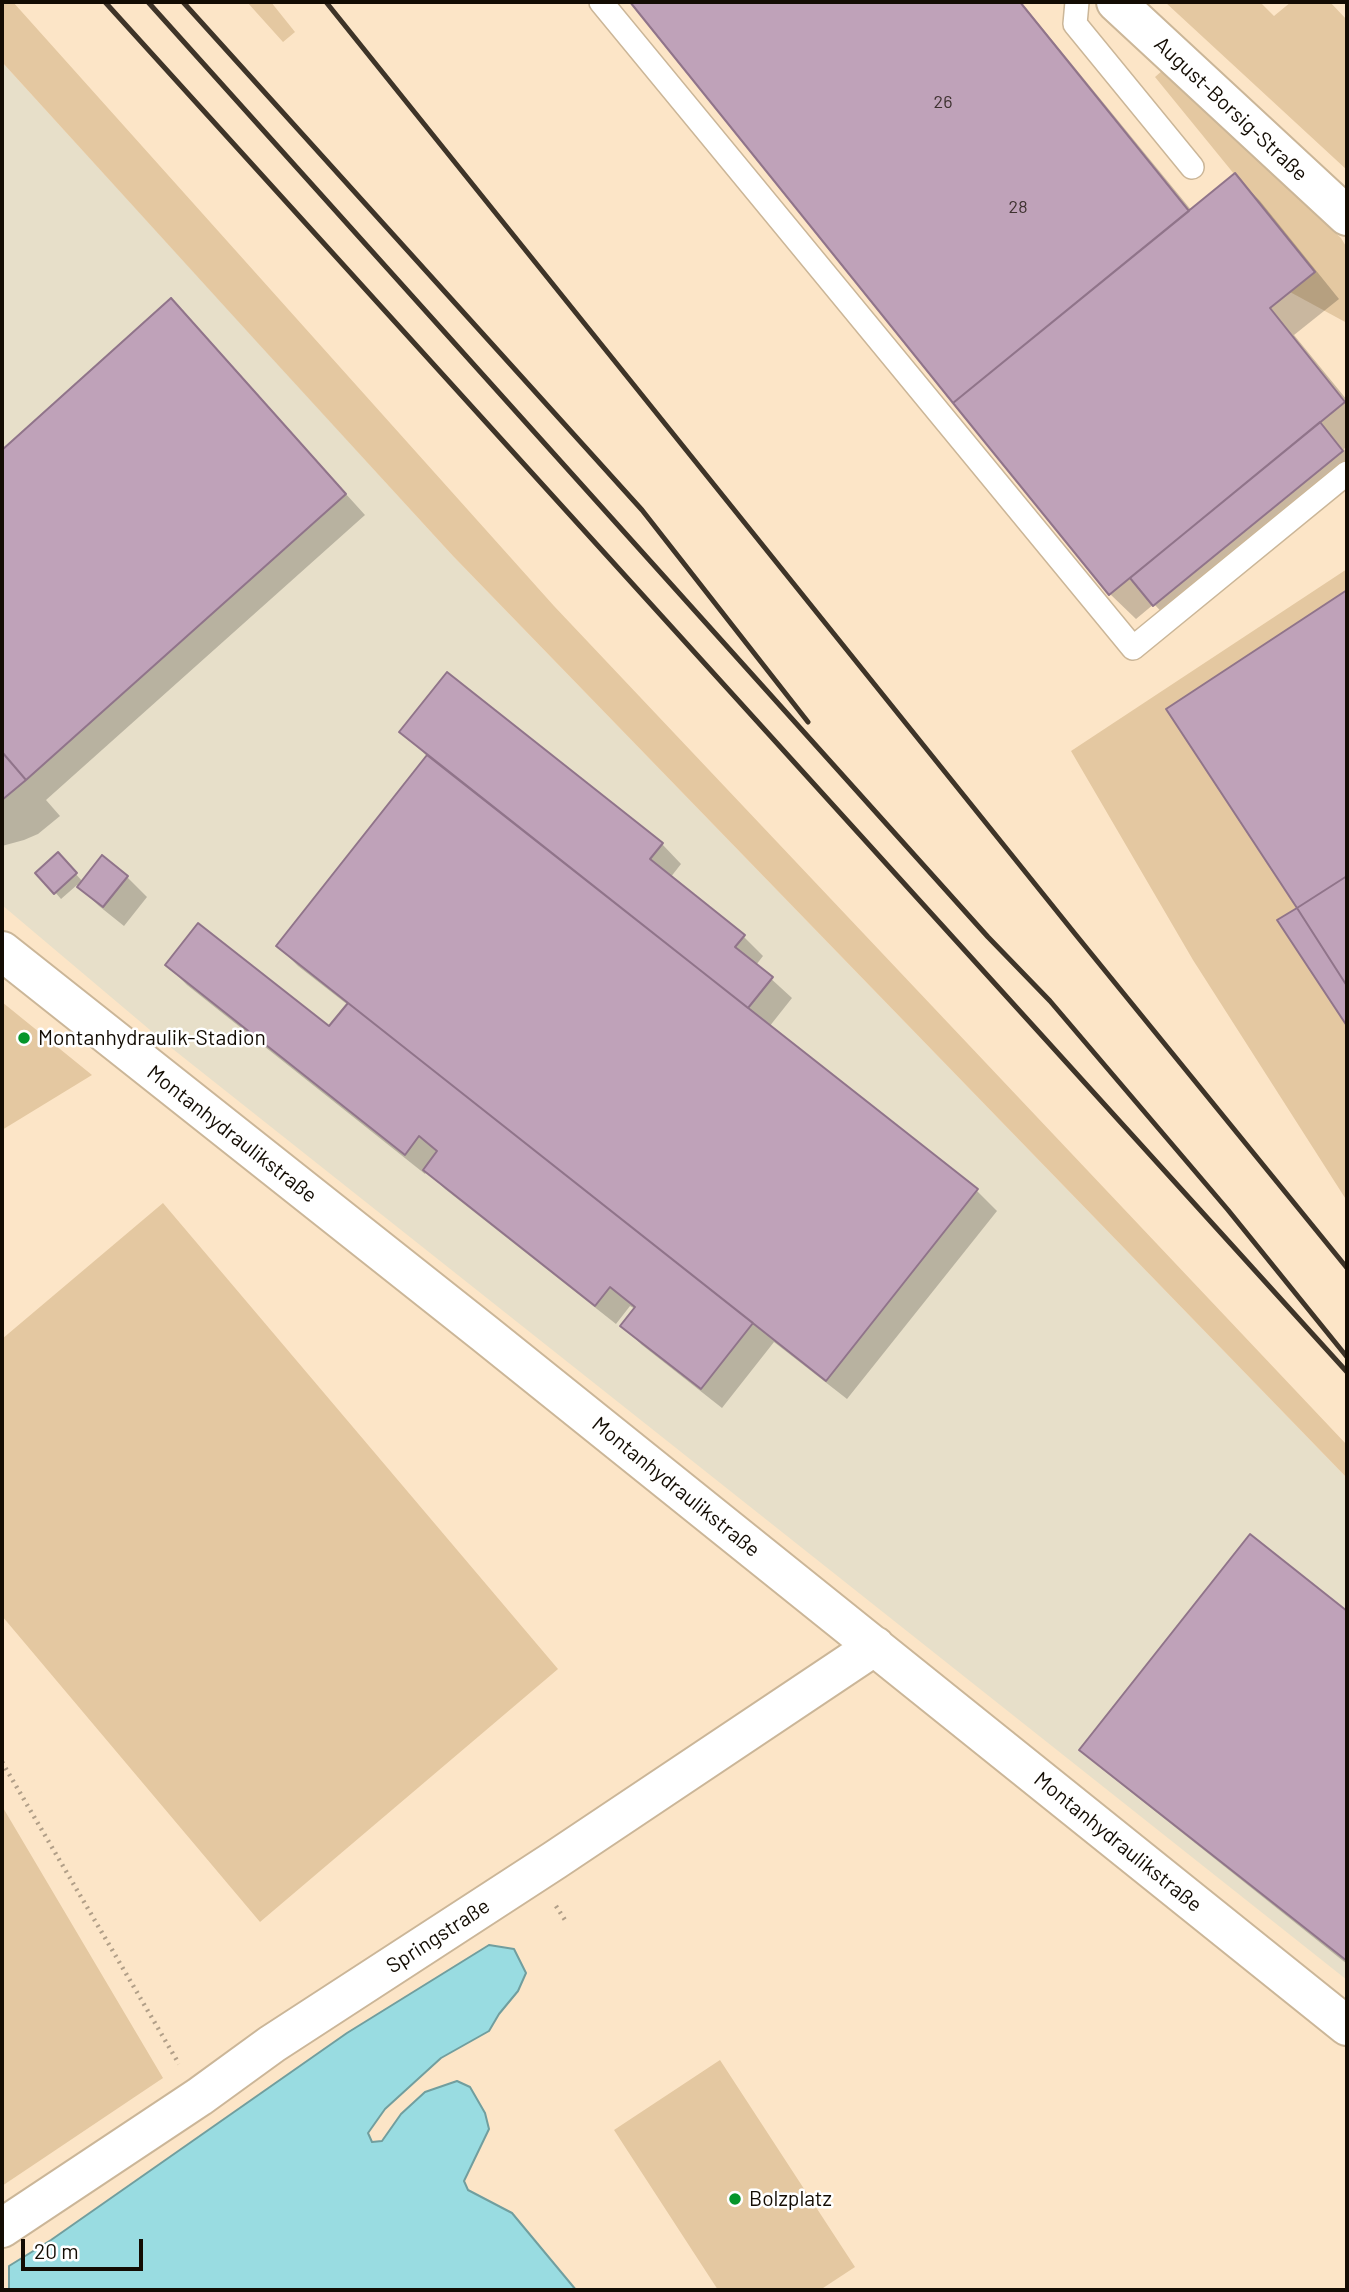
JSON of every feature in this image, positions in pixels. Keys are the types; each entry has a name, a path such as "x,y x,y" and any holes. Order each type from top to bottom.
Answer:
{"street":[{"name":"August-Borsig-Straße","path":"1116,2 1347,216"},
{"name":"Montanhydraulikstraße","path":"2,951 875,1646 1347,2026"},
{"name":"Springstraße","path":"2,2228 199,2098 272,2044 555,1860 875,1646"}],"lane":[{"path":"601,2 1133,648 1347,473"},
{"path":"1077,2 1075,24 1192,167"}],"path":[{"path":"2,1762 199,2098"}],"shaded area":[{"path":"2,2 13,2 554,606 1347,1445 1347,1478 453,556 256,341 2,62"},
{"path":"247,2 271,2 295,32 283,42"},
{"path":"1165,2 1260,2 1274,16 1291,2 1330,2 1347,20 1347,170"},
{"path":"2,62 453,556 1347,1478 1347,1980 169,1046 2,905"},
{"path":"1163,70 1341,238 1347,248 1347,323 1290,292 1314,272 1155,77"},
{"path":"1347,569 1347,590 1166,709 1297,908 1281,918 1347,1020 1347,1201 1193,960 1071,751"},
{"name":"Montanhydraulik-Stadion","path":"2,1002 92,1075 2,1130"},
{"path":"163,1203 558,1669 260,1922 2,1616 2,1339"},
{"path":"2,1806 163,2078 2,2186"},
{"name":"Bolzplatz","path":"720,2060 855,2267 820,2290 718,2290 614,2130"}],"water":[{"path":"489,1945 514,1949 526,1973 518,1991 489,2031 441,2058 385,2109 368,2133 372,2142 382,2141 401,2114 425,2092 457,2081 470,2087 485,2113 489,2129 464,2181 468,2190 512,2213 576,2290 9,2290 9,2266 51,2240 347,2033"}],"building":[{"path":"630,2 1020,2 1189,211 953,403"},
{"path":"1235,173 1315,272 1270,308 1345,402 1109,595 953,403"},
{"path":"171,298 346,494 26,780 2,752 2,450"},
{"path":"1320,422 1343,451 1153,606 1130,578"},
{"path":"1347,590 1347,876 1297,908 1166,709"},
{"path":"447,672 663,843 650,859 745,935 735,947 773,977 748,1008 399,732"},
{"path":"2,752 26,780 2,800"},
{"path":"427,755 978,1189 826,1381 276,946"},
{"path":"58,852 77,873 54,894 35,873"},
{"path":"102,855 128,876 103,907 77,887"},
{"path":"1347,876 1347,986 1297,908"},
{"path":"1297,908 1347,986 1347,1026 1277,920"},
{"path":"198,923 329,1026 348,1003 753,1323 701,1389 620,1326 635,1307 610,1287 595,1306 423,1170 437,1151 419,1136 405,1155 165,965"},
{"path":"1250,1534 1347,1611 1347,1961 1079,1750"}],"railway":[{"path":"105,2 1347,1372"},
{"path":"148,2 988,937 1050,1001 1228,1210 1347,1357"},
{"path":"183,2 642,510 808,722"},
{"path":"326,2 1347,1268"}],"place":[{"name":"Montanhydraulik-Stadion","path":"24,1038"},
{"name":"Bolzplatz","path":"735,2199"}]}
